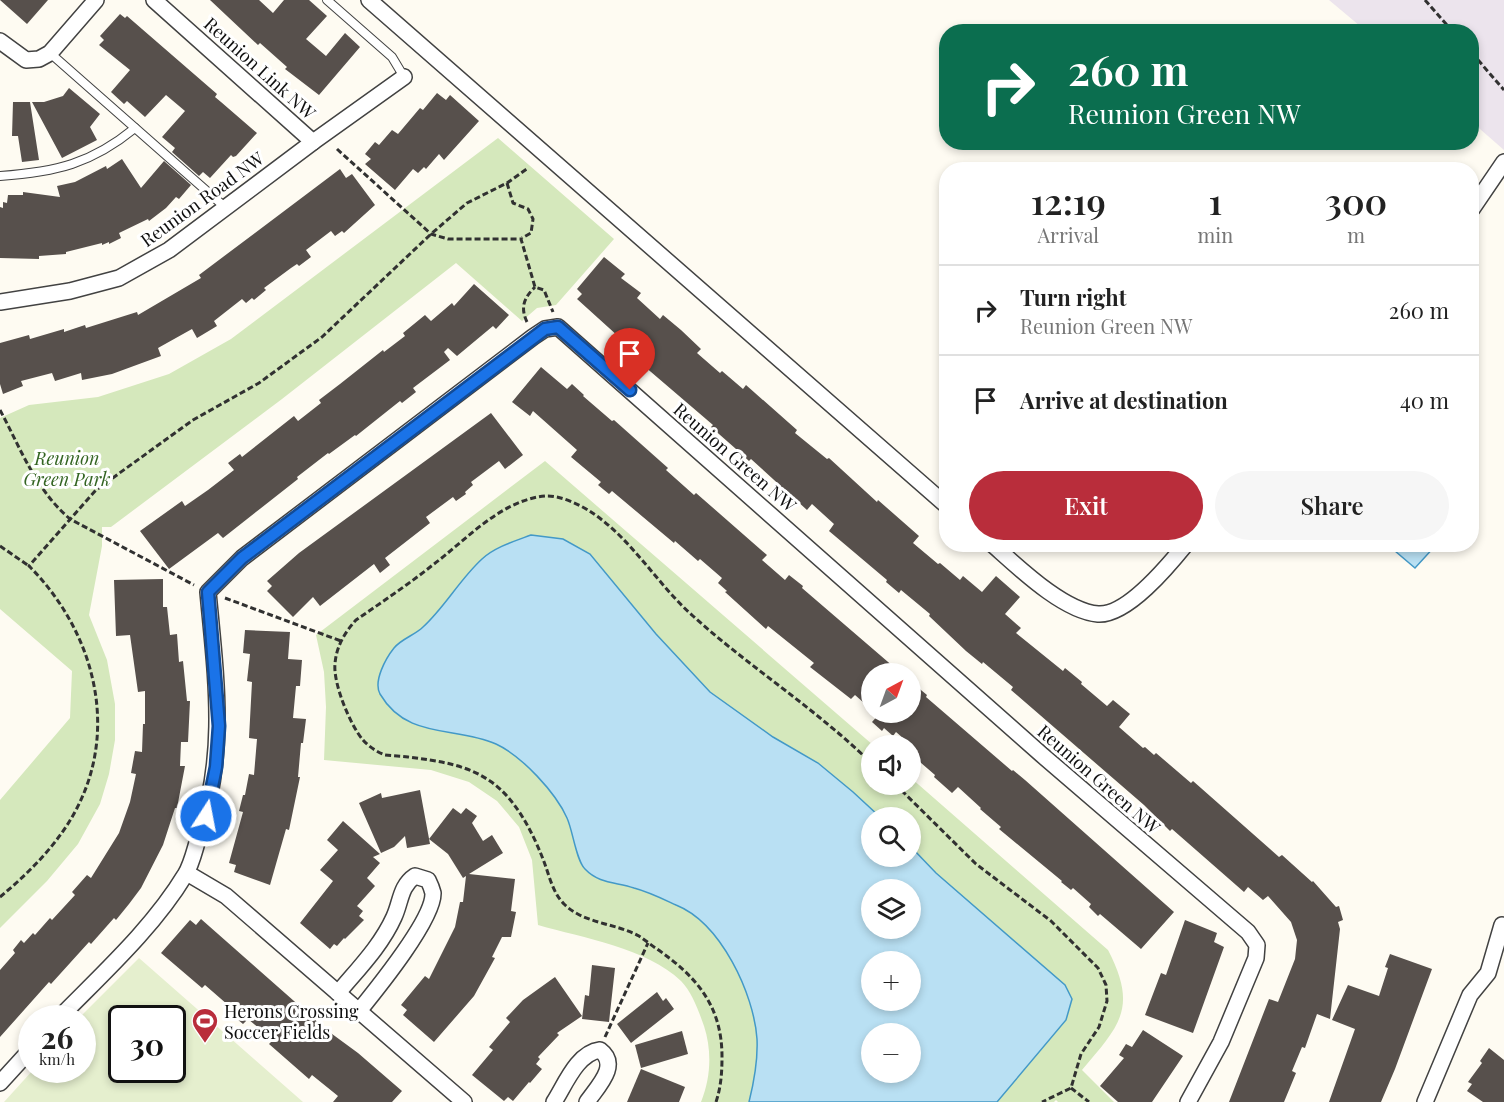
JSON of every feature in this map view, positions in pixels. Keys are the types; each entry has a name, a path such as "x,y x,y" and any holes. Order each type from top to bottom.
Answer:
{"street":[{"path":"0,40 26,60 39,59 50,52 96,0"},
{"name":"Reunion Link NW","path":"154,0 313,142"},
{"path":"369,0 939,499"},
{"name":"Reunion Road NW","path":"0,302 70,291 119,278 169,250 404,77"},
{"path":"1479,199 1504,162"},
{"path":"71,1005 151,922 187,873 206,816 216,767 219,726 208,592 242,558 533,337 545,329 558,327"},
{"name":"Reunion Green NW","path":"558,327 1051,762 1248,932 1257,945 1256,958 1221,1042 1188,1102"},
{"path":"1001,552 1044,588 1070,606 1100,615 1120,608 1141,593 1179,552"},
{"path":"187,873 226,896 464,1102"},
{"path":"338,993 386,933 395,916 407,882 415,876 428,880 433,893 430,906 393,969 359,1011"},
{"path":"1425,1102 1470,995 1488,973 1502,925"},
{"path":"554,1102 583,1057 592,1051 600,1050 607,1055 608,1071 587,1102"},
{"path":"0,1083 18,1063"}],"lane":[{"path":"327,0 392,57 404,77"},
{"path":"50,52 226,208"},
{"path":"0,176 62,169 90,158 135,128"}],"path":[{"path":"1425,0 1446,24"},
{"path":"1479,61 1504,90"},
{"path":"337,149 431,234 448,239 521,239 531,233 533,219 528,209 513,203 507,183"},
{"path":"29,566 96,490 193,420 259,382 322,337 467,203 507,183 528,168"},
{"path":"521,239 535,286 544,290 558,327"},
{"path":"533,337 523,313 523,303 535,286"},
{"path":"0,410 41,489 70,519 208,592 341,641"},
{"path":"716,1102 722,1072 722,1042 712,1006 690,974 639,936 578,914 564,904 552,885 543,858 522,817 509,799 492,782 474,771 455,764 385,754 362,740 338,688 334,664 341,641 356,620 426,571 482,524 503,511 531,499 546,496 560,498 592,512 607,525 691,615 861,753"},
{"path":"0,546 29,566 44,581 76,629 88,658 96,688 97,732 90,776 77,808 57,839 36,864 0,897"},
{"path":"906,795 976,864 1051,921 1098,968 1106,985 1107,1001 1099,1027 1081,1054 1071,1088 1042,1102"},
{"path":"600,1050 648,943"},
{"path":"1071,1088 1089,1102"}],"shaded area":[{"path":"1329,0 1504,0 1504,150 1479,128 1479,24 1358,24"}],"green space":[{"name":"Reunion Green Park","path":"498,138 614,239 556,305 537,308 522,321 456,263 282,399 111,527 102,527 102,546 89,615 107,660 115,704 115,740 109,774 100,804 78,844 47,881 0,928 0,800 70,718 72,671 0,609 0,418 29,405 98,397 169,374 231,339"},
{"path":"545,461 861,735 861,795 921,795 921,787 1108,950 1122,987 1123,1002 1115,1028 1082,1070 1114,1102 1058,1102 1056,1100 1054,1102 701,1102 708,1074 707,1035 695,1002 681,981 651,960 633,952 538,925 532,860 519,827 497,801 469,782 431,770 324,760 326,707 324,672 316,635"},
{"name":"Herons Crossing Soccer Fields","path":"139,958 303,1102 4,1102 21,1083 96,1083 96,1005 92,1005"}],"water":[{"path":"531,535 563,539 590,554 656,634 710,692 773,737 818,763 869,807 861,807 861,867 921,867 921,857 1065,985 1072,999 1066,1020 997,1102 749,1102 757,1055 755,1021 742,982 732,962 721,943 707,927 692,914 661,898 628,886 602,880 590,874 579,859 562,808 547,787 517,757 496,744 418,725 404,719 391,709 380,694 378,683 384,664 394,648 420,630 482,559 499,548"},
{"path":"1396,552 1430,552 1415,568"}],"building":[{"path":"0,0 48,0 27,24"},
{"path":"210,0 259,0 273,13 284,0 309,0 327,16 306,39 326,56 345,33 360,47 319,95 285,69 287,67 260,43 258,45"},
{"path":"120,14 125,18 127,16 217,94 215,97 257,133 236,156 231,155 210,178 203,172 199,176 172,152 175,148 162,137 185,111 166,95 145,117 127,101 124,104 111,92 130,70 99,45 104,40 100,36"},
{"path":"69,88 100,114 90,127 97,140 62,158 32,102 44,102 63,96"},
{"path":"437,93 446,100 450,95 479,121 444,160 439,154 426,169 424,167 418,173 413,169 395,190 365,164 371,159 365,154 375,142 379,145 392,130 398,134 420,108 423,110"},
{"path":"13,102 30,102 39,160 22,162 18,136 12,136"},
{"path":"122,159 141,188 164,161 191,185 179,199 176,197 149,221 148,219 119,233 121,238 109,244 109,242 102,245 102,243 66,252 66,254 39,256 39,259 0,258 0,207 3,208 3,202 7,203 8,195 23,195 23,192 60,197 57,186 75,182 106,166 107,169"},
{"path":"340,169 346,178 352,174 375,205 344,233 342,231 335,236 331,231 306,250 311,257 299,266 297,264 264,288 266,290 254,300 252,298 246,303 242,299 214,321 217,326 197,338 192,329 158,348 161,356 112,374 82,380 81,373 55,381 52,373 21,381 23,386 3,394 0,384 0,343 29,335 30,339 64,329 64,332 85,325 86,328 137,312 138,315 201,278 199,275"},
{"path":"604,257 625,274 621,278 641,293 637,298 660,319 663,315 681,330 701,349 697,353 720,373 722,371 743,389 746,385 797,430 795,433 827,459 829,458 877,502 878,500 919,536 913,543 938,564 940,563 960,580 963,576 982,592 996,576 1020,597 1005,614 1021,628 1016,633 1063,671 1065,668 1107,706 1113,700 1130,714 1119,727 1143,748 1145,747 1154,755 1156,753 1191,783 1193,781 1279,857 1282,855 1313,881 1336,907 1339,906 1343,920 1338,922 1340,929 1330,1019 1317,1014 1305,1048 1302,1047 1292,1071 1296,1073 1284,1102 1229,1102 1269,999 1278,1002 1295,959 1297,940 1291,922 1268,896 1263,900 1248,887 1244,892 1172,829 1170,831 1144,805 1011,690 1013,687 966,651 929,616 930,614 901,590 899,593 829,531 834,524 812,504 807,510 630,354 631,352 617,339 619,337 577,299 582,294 577,289"},
{"path":"474,284 509,315 496,329 493,326 457,356 448,348 444,352 450,360 413,388 416,392 402,403 400,401 356,436 328,453 223,538 218,533 169,569 140,531 182,501 185,506 208,490 234,470 228,463 240,454 242,457 294,416 298,421 321,403 319,400 383,350 384,352 405,336 403,333 425,315 431,321 452,303 454,306"},
{"path":"541,367 567,389 572,384 668,468 666,470 694,495 696,493 767,555 762,560 785,580 789,575 803,586 802,588 889,663 861,663 861,700 855,695 851,699 810,667 814,663 768,626 766,629 725,592 727,591 718,583 722,578 700,559 698,561 675,541 674,543 612,491 609,494 598,485 601,482 571,457 577,450 533,411 530,416 512,402"},
{"path":"491,413 523,455 505,469 499,461 471,482 473,485 465,492 466,494 456,501 453,497 426,517 430,523 385,558 390,565 380,573 374,564 320,606 313,597 293,617 267,591 272,586 267,581 299,553"},
{"path":"163,579 163,607 167,607 170,635 177,634 179,662 183,661 187,701 190,701 188,742 181,742 180,766 185,766 177,808 175,808 163,845 141,888 129,904 116,920 114,918 91,944 89,942 29,1005 18,1005 18,1017 0,1037 0,970 15,953 13,950 21,940 24,943 33,933 35,935 50,918 52,920 75,895 72,892 87,875 91,878 119,833 130,802 136,774 131,773 135,751 142,752 145,691 138,692 130,635 116,636 114,580"},
{"path":"245,630 290,632 288,659 302,660 300,686 296,686 293,718 306,719 303,743 301,743 298,777 300,777 289,830 286,829 270,885 234,872 236,865 229,863 243,812 239,811 243,795 245,795 249,774 254,775 257,739 249,738 252,682 247,681 250,654 243,653"},
{"path":"921,690 927,695 926,697 1025,780 1174,912 1141,949 1100,914 1098,916 1089,907 1091,904 1073,888 1071,890 999,829 1001,827 958,787 952,793 934,777 935,775 921,763 921,735 899,735 896,732 892,735 884,728 882,731 873,723 921,723"},
{"path":"420,790 430,844 407,848 405,836 394,847 381,853 359,803 381,793 382,798"},
{"path":"453,808 461,814 466,808 477,816 472,823 483,841 492,835 503,853 469,874 515,879 511,911 516,912 511,937 502,937 492,957 495,958 474,996 434,1042 403,1015 407,1010 401,1005 425,976 429,979 455,927 460,902 463,902 466,876 463,878 448,854 429,839"},
{"path":"343,821 380,854 373,857 380,863 367,878 375,886 357,906 363,911 359,916 364,920 337,946 334,944 330,949 300,923 333,881 320,870 338,850 327,840"},
{"path":"201,919 328,1031 358,1053 402,1091 392,1102 333,1102 338,1096 312,1075 309,1079 269,1044 273,1040 248,1019 243,1024 225,1009 228,1005 205,985 202,988 161,953 190,920 196,925"},
{"path":"1185,920 1217,933 1214,942 1224,947 1193,1033 1145,1015 1161,973 1166,975"},
{"path":"1390,954 1432,969 1395,1069 1381,1102 1329,1102 1355,1029 1332,1020 1348,985 1379,996"},
{"path":"592,965 615,968 609,1022 582,1019 585,995 589,996"},
{"path":"555,977 582,1016 557,1033 559,1035 538,1057 540,1059 536,1064 542,1069 530,1083 513,1101 508,1097 504,1101 472,1075 493,1050 489,1047 510,1022 506,1018 523,1000"},
{"path":"657,992 663,1001 666,998 674,1009 631,1043 617,1024"},
{"path":"1143,1030 1183,1056 1152,1102 1118,1102 1100,1086 1124,1058 1119,1055 1126,1044 1132,1047"},
{"path":"682,1031 688,1054 641,1068 635,1045"},
{"path":"1489,1048 1504,1060 1504,1102 1483,1102 1467,1091 1472,1084 1468,1082 1482,1063 1480,1061"},
{"path":"641,1069 685,1087 679,1102 627,1102"}],"place":[{"name":"Herons Crossing Soccer Fields","path":"205,1044"}],"route":[{"path":"206,816 216,767 219,726 208,592 242,558 545,329 558,327 630,390"}]}
